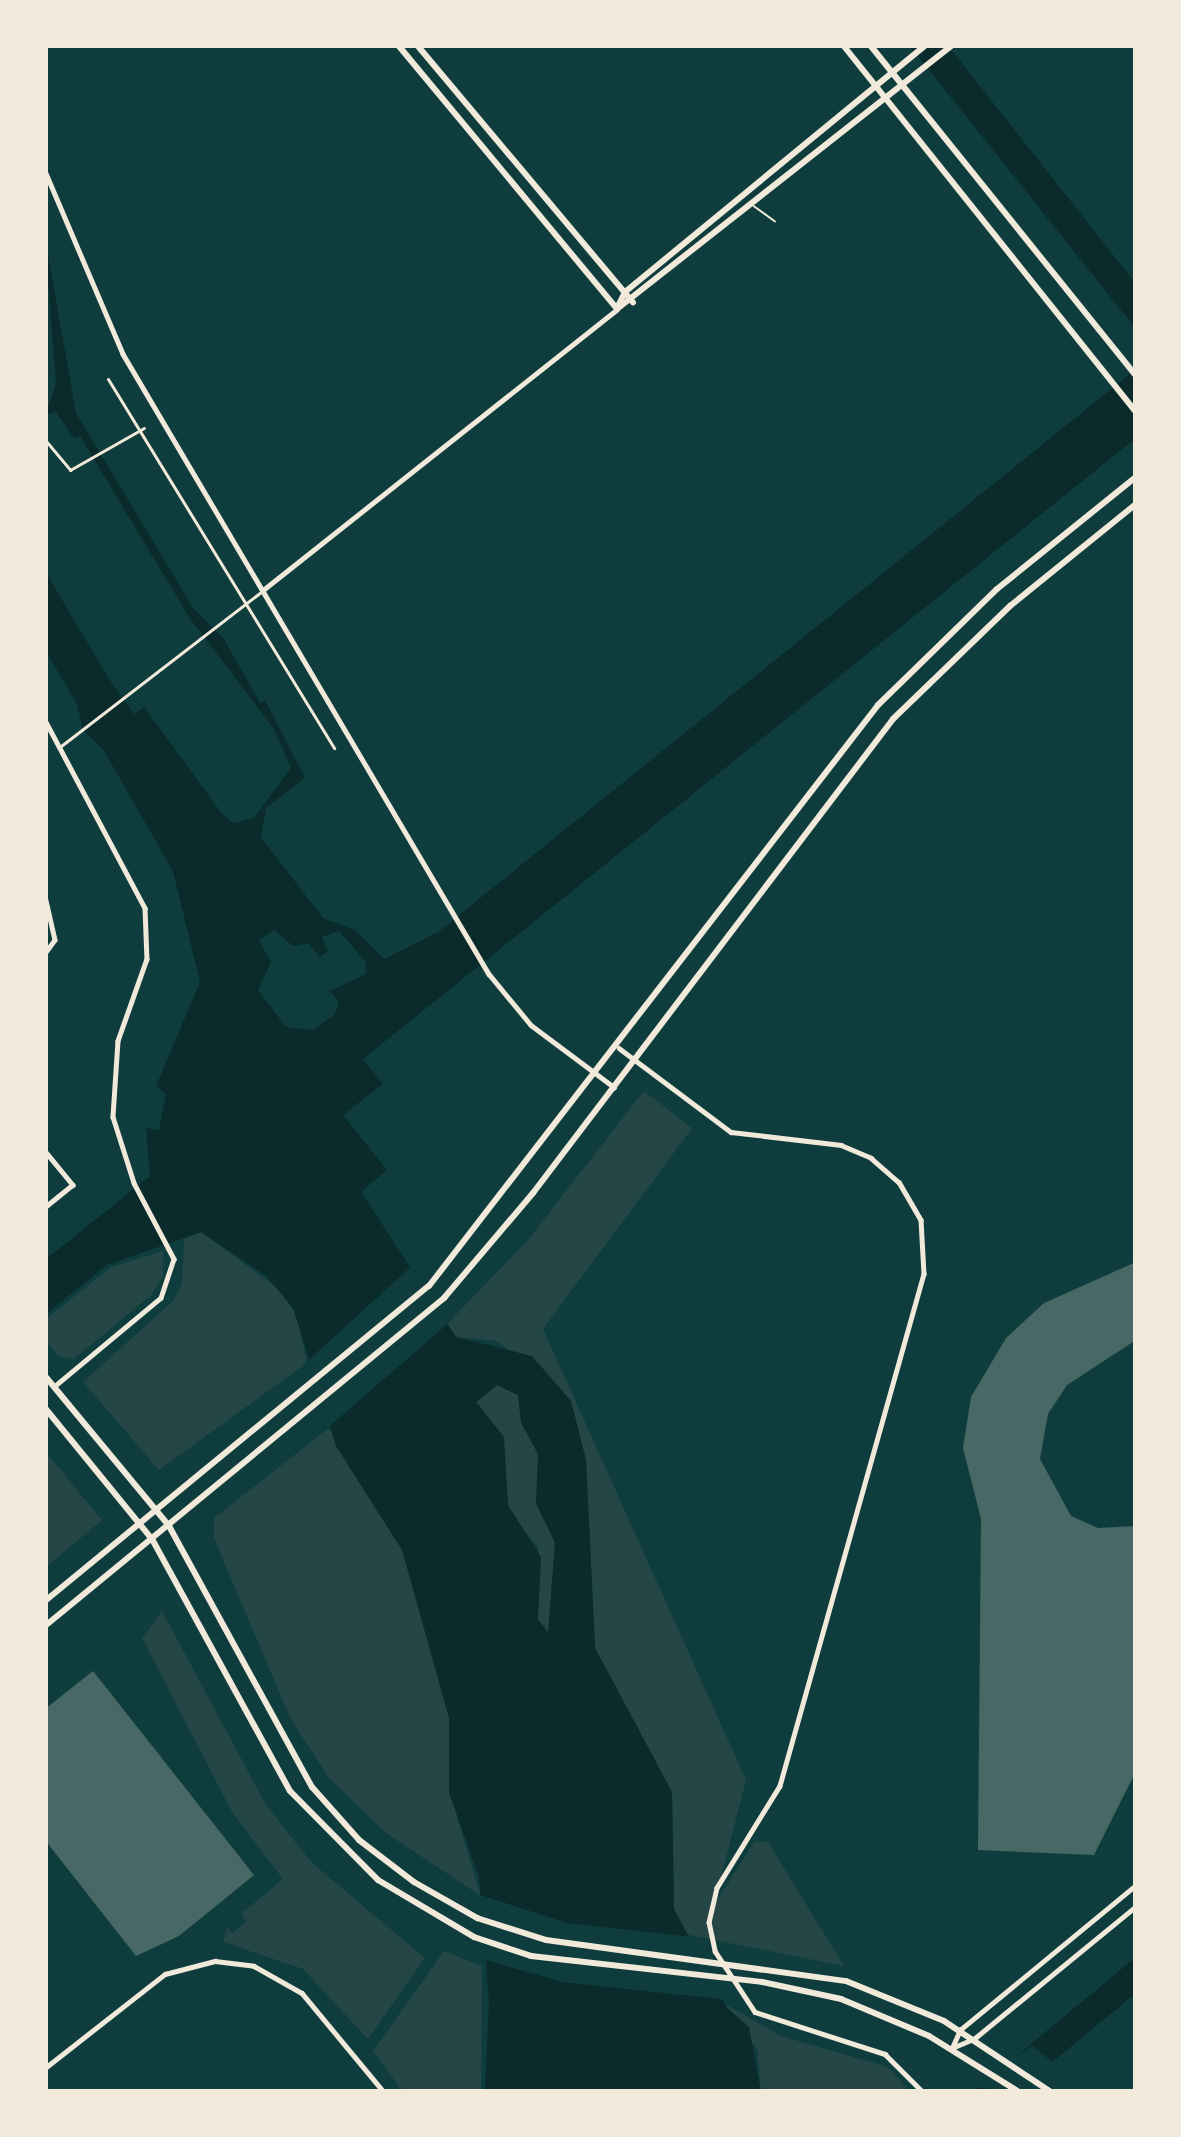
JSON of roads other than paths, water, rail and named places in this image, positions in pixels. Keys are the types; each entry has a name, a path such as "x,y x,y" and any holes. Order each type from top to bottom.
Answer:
{"main road":[{"path":"398,45 616,309"},
{"path":"417,45 634,302"},
{"path":"843,45 1136,412"},
{"path":"870,45 1134,374"},
{"path":"616,309 625,292 926,45"},
{"path":"616,309 634,302 951,46"},
{"path":"45,1601 395,1318 457,1254 878,705 997,590 1136,477"},
{"path":"45,1626 305,1416 466,1273 614,1088 893,719 1010,606 1136,504"},
{"path":"45,1376 169,1526 312,1787 359,1840 433,1894 546,1940 821,1975 960,2030 1051,2092"},
{"path":"45,1408 142,1523 290,1791 349,1857 438,1918 543,1959 762,1982 841,2000 952,2048 1019,2092"}],"street":[{"path":"45,171 123,355 489,974 531,1025 614,1088"},
{"path":"60,747 79,739 130,700 200,638 616,309"},
{"path":"108,379 334,748"},
{"path":"46,441 70,470 142,429"},
{"path":"45,720 133,878 148,923 143,975 113,1070 113,1117 134,1183 172,1247 173,1276 161,1298 54,1387"},
{"path":"45,896 55,940 45,954"},
{"path":"619,1048 731,1132 841,1145 872,1158 899,1182 921,1220 924,1274 779,1786 717,1888 709,1922 715,1951 755,2012 885,2054 923,2092"},
{"path":"45,1151 73,1186 45,1208"},
{"path":"952,2048 960,2030 1136,1886"},
{"path":"952,2048 975,2038 1136,1906"},
{"path":"45,2068 165,1974 229,1962 266,1970 302,1993 384,2092"}],"lane":[{"path":"744,195 775,221"}]}
